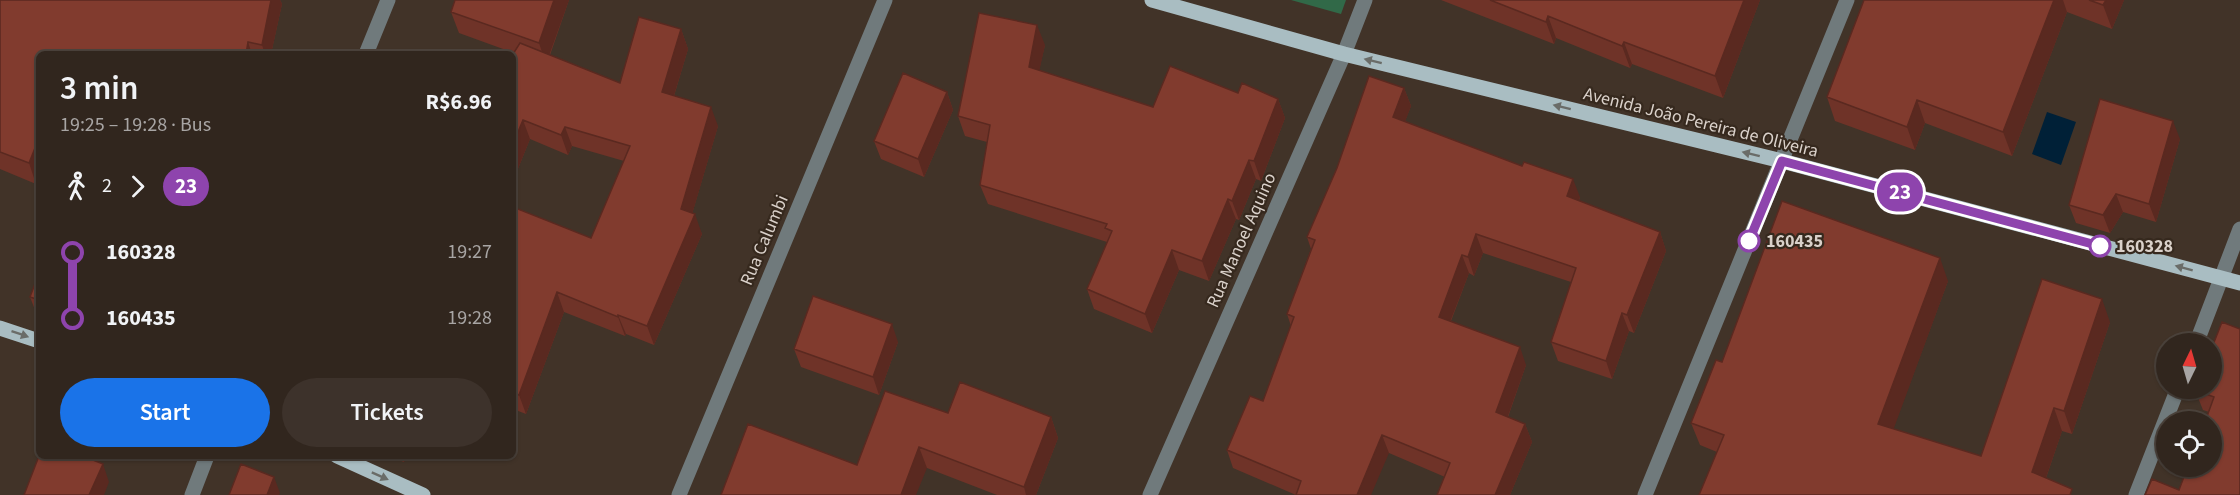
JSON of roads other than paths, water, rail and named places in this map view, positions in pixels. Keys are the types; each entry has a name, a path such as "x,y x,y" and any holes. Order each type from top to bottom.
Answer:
{"main road":[{"name":"Avenida João Pereira de Oliveira","path":"1152,0 1344,54 1782,161 2240,283"},
{"path":"0,327 36,340"},
{"path":"344,459 423,495"}],"street":[{"path":"367,51 388,0"},
{"name":"Rua Calumbi","path":"679,495 885,0"},
{"name":"Rua Manoel Aquino","path":"1150,495 1344,54 1365,0"},
{"path":"1645,495 1847,0"},
{"path":"2200,333 2240,229"},
{"path":"2136,495 2174,399"},
{"path":"192,495 206,459"}],"water":[{"path":"2047,112 2076,122 2061,165 2032,154"}],"place":[{"name":"160435","path":"1749,241"},
{"name":"160328","path":"2100,246"}]}
